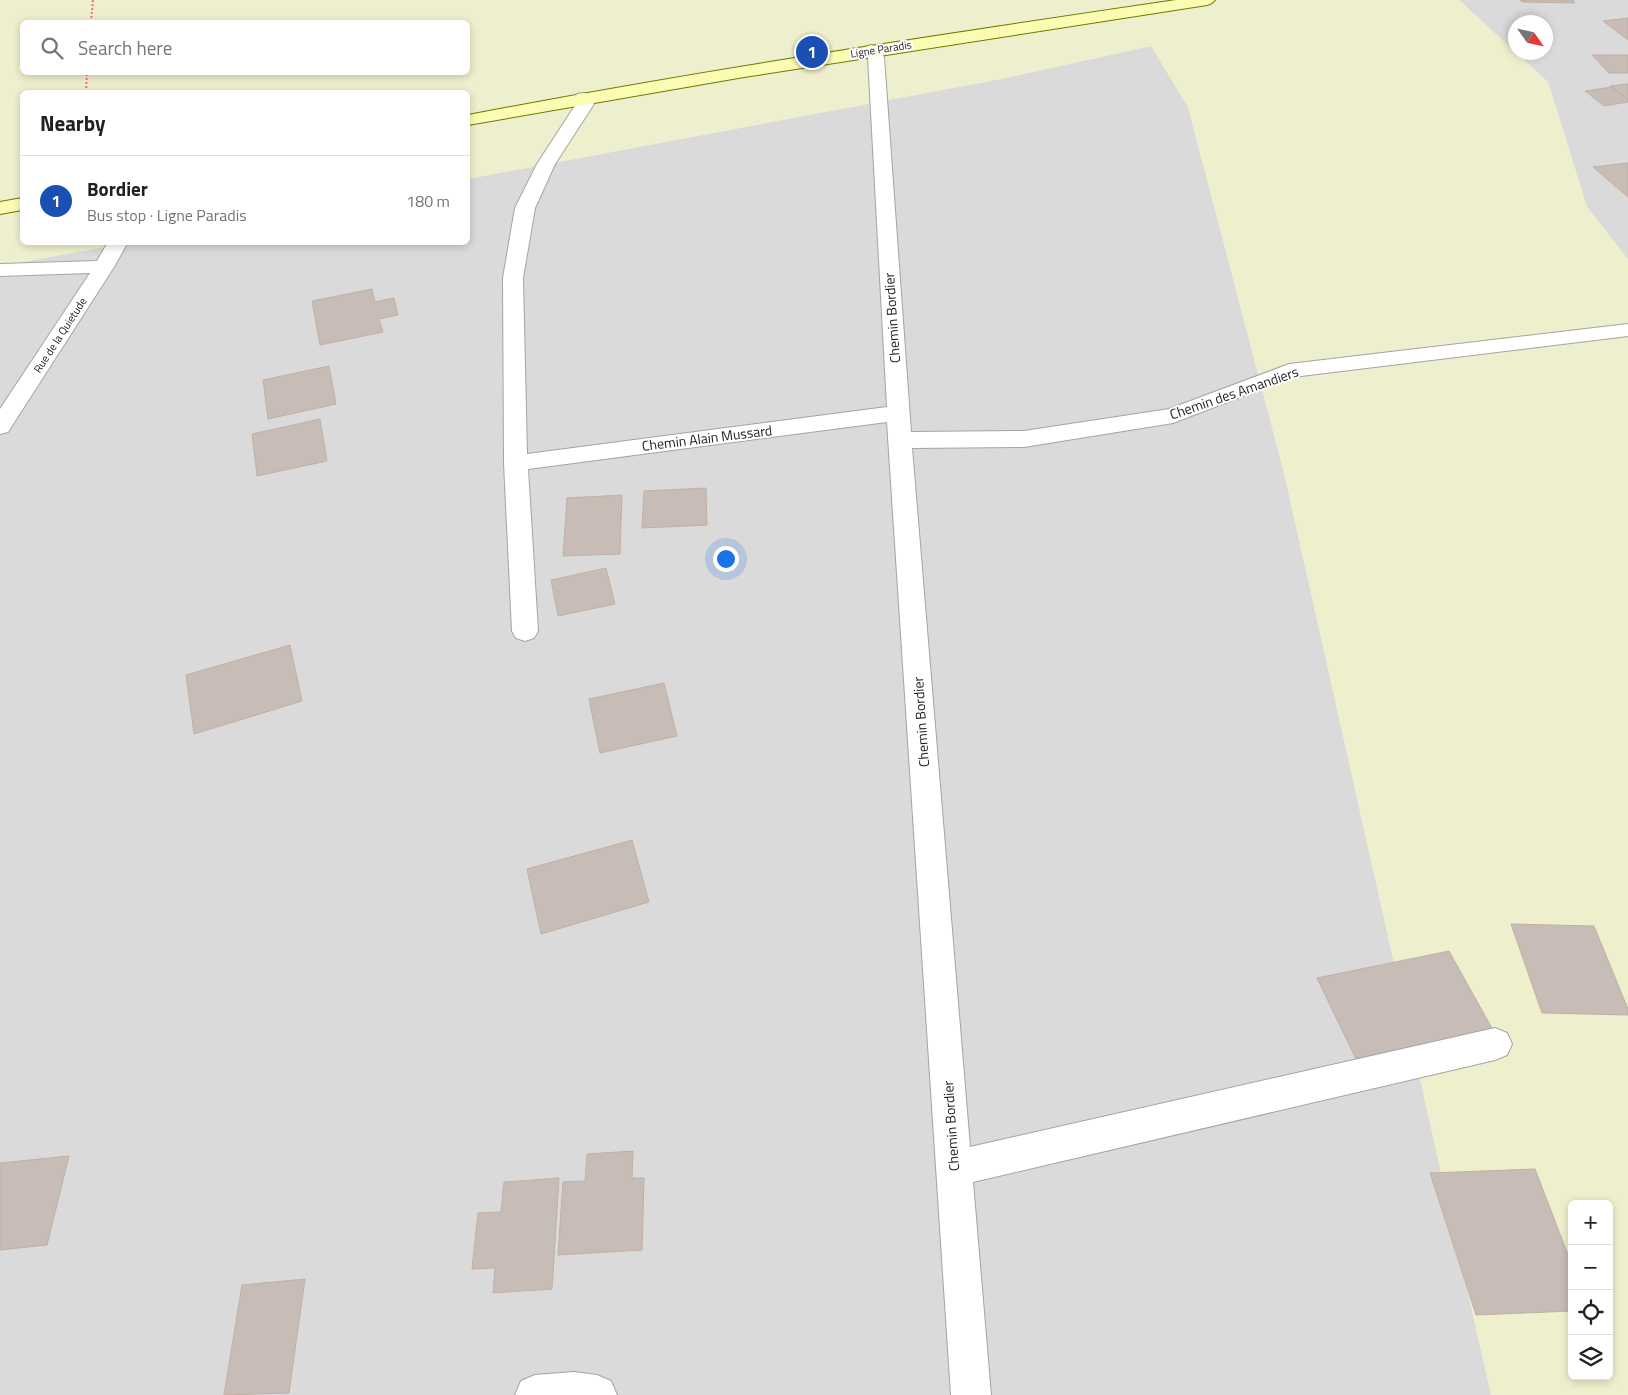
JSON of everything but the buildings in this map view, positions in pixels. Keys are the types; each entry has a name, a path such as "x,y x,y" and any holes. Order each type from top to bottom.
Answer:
{"main road":[{"name":"Ligne Paradis","path":"470,120 583,98 872,50 1207,0"},
{"path":"0,208 20,204"}],"street":[{"name":"Chemin Bordier","path":"872,50 876,57 899,427 971,1395"},
{"path":"525,631 516,463 513,278 525,208 546,164 585,104 583,98"},
{"name":"Rue de la Quietude","path":"0,427 116,245"},
{"path":"0,270 104,267"},
{"name":"Chemin des Amandiers","path":"899,427 1024,439 1173,416 1290,371 1628,330"},
{"name":"Chemin Alain Mussard","path":"516,463 899,427"},
{"path":"954,1169 1495,1044"},
{"path":"535,1395 574,1392 597,1395"}],"path":[{"path":"91,20 93,0"},
{"path":"86,75 86,90"}],"shaded area":[{"path":"1459,0 1628,0 1628,259 1587,207 1548,82 1524,60 1553,60 1553,15 1508,15 1508,46"},
{"path":"1151,46 1188,107 1284,473 1491,1395 0,1395 0,266 116,245 470,245 470,179 1006,78"}],"green space":[{"path":"0,0 1459,0 1508,45 1508,60 1524,60 1548,82 1587,207 1628,259 1628,1395 1491,1395 1284,473 1188,107 1151,46 1006,78 470,179 470,90 20,90 20,245 116,245 0,266"}],"place":[{"name":"Bordier","path":"812,52"}]}
